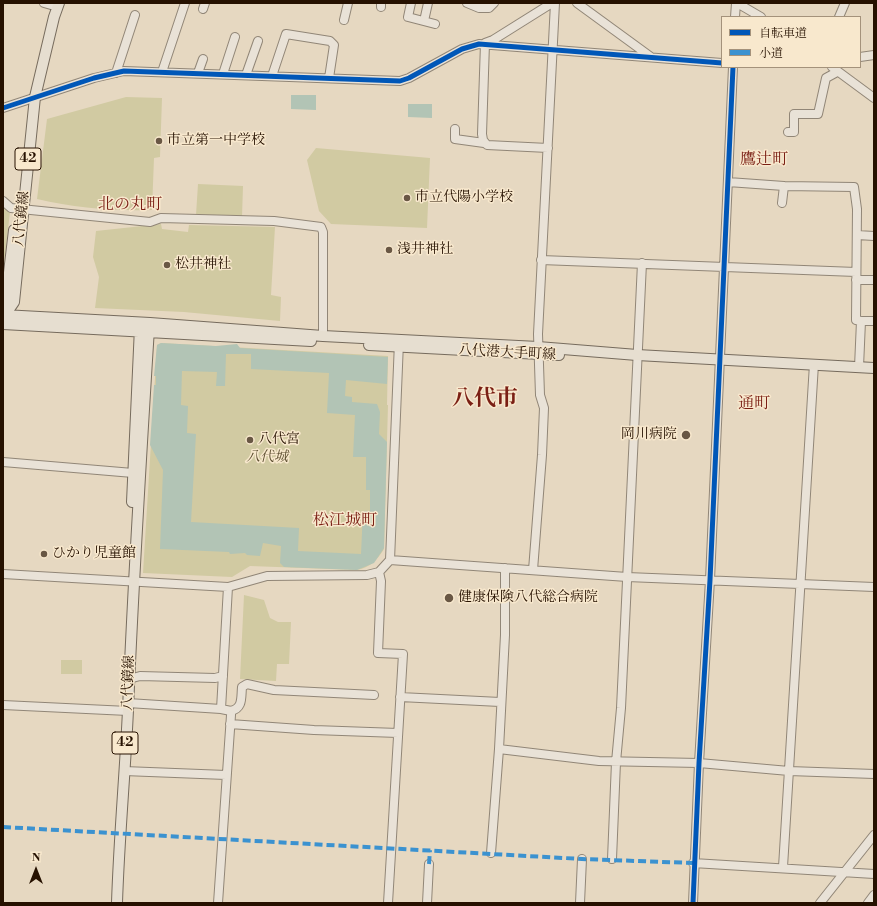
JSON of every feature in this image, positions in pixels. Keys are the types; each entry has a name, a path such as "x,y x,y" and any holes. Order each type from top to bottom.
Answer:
{"main road":[{"name":"八代鏡線","path":"51,3 32,98 19,209 3,318 145,328"},
{"name":"八代鏡線","path":"133,582 130,571 133,473 145,328"},
{"name":"八代鏡線","path":"117,903 128,707 145,328"},
{"name":"八代港大手町線","path":"145,328 323,336 399,343"},
{"name":"八代港大手町線","path":"145,328 538,350 637,358 814,367 874,373"},
{"name":"八代港大手町線","path":"814,367 874,368"}],"street":[{"path":"162,72 185,3"},
{"path":"344,20 348,3"},
{"path":"411,3 408,17 435,24"},
{"path":"424,21 428,3"},
{"path":"467,3 479,8 489,8 494,3"},
{"path":"3,108 116,73 198,73 400,81 409,78 462,49 493,40 552,3"},
{"path":"532,570 544,408 540,395 538,350 541,260 556,3"},
{"path":"577,3 651,58"},
{"path":"736,16 736,3 759,16"},
{"path":"839,16 845,3"},
{"path":"116,73 135,15"},
{"path":"272,76 286,34 330,42 334,45 329,78"},
{"path":"222,74 235,37"},
{"path":"246,75 258,41"},
{"path":"485,43 721,63"},
{"path":"484,142 482,134 485,43"},
{"path":"861,57 874,55"},
{"path":"198,73 203,59"},
{"path":"693,903 699,763 721,362 733,68"},
{"path":"794,132 794,114 818,114 826,78 835,70 874,98"},
{"path":"455,129 455,139 484,142 487,145 548,148"},
{"path":"728,182 784,186 854,187 857,210 856,320 874,321"},
{"path":"782,203 784,186"},
{"path":"3,201 11,208 150,222 161,218 274,221 321,227 323,232 323,336"},
{"path":"857,235 874,236"},
{"path":"541,260 725,267 856,276 874,280"},
{"path":"612,859 616,762 621,708 642,263"},
{"path":"859,367 861,321"},
{"path":"3,574 228,587 267,576 367,575 379,572 390,560 399,343"},
{"path":"783,867 814,367"},
{"path":"3,462 133,473"},
{"path":"390,560 627,577 874,587"},
{"path":"491,853 499,749 506,568"},
{"path":"379,572 381,581 378,654 403,654 388,903"},
{"path":"221,709 228,587"},
{"path":"129,679 140,676 215,678 223,676"},
{"path":"3,706 221,709 231,711 240,706 242,687 247,684 274,690 374,695"},
{"path":"400,697 500,702"},
{"path":"218,903 231,711"},
{"path":"230,724 314,730 398,732"},
{"path":"499,749 616,762 699,763 789,771 874,774"},
{"path":"124,771 226,775"},
{"path":"820,903 874,835"},
{"path":"580,903 582,859"},
{"path":"694,863 783,867 874,874"},
{"path":"427,903 429,864"},
{"path":"868,903 874,895"}],"green space":[{"path":"126,97 162,98 160,157 154,158 152,210 94,208 65,205 37,199 47,119"},
{"path":"316,148 430,158 427,228 331,224 319,211 307,160"},
{"path":"198,184 243,186 242,217 196,215"},
{"path":"3,206 10,212 3,272"},
{"path":"161,224 162,229 188,232 189,225 275,227 271,295 281,297 280,321 184,312 95,308 99,277 93,257 96,231"},
{"name":"八代城","path":"161,343 388,356 384,549 376,560 370,565 357,570 250,566 232,577 143,573 157,345"},
{"path":"244,595 264,600 270,618 278,622 291,622 289,664 277,664 276,681 240,679"},
{"path":"61,660 82,660 82,674 61,674"}],"shaded area":[{"path":"291,95 316,95 316,110 291,109"},
{"path":"408,104 432,104 432,118 408,117"},
{"path":"161,343 216,346 237,344 240,348 388,357 387,384 346,380 345,396 352,397 352,402 377,404 380,412 379,434 387,442 384,548 374,563 357,570 284,567 280,563 281,546 263,543 260,556 247,555 245,553 230,554 229,552 160,549 163,470 150,445 154,385 156,385 156,376 154,376 157,345","holes":["226,354 251,354 251,369 329,373 327,413 355,415 353,457 366,457 366,490 370,490 370,511 363,511 361,554 298,551 299,528 191,522 196,434 187,433 188,406 181,405 182,371 217,372 216,386 225,386"]}],"marked path":[{"path":"3,827 582,859 693,863"},
{"path":"429,864 430,850"}],"cycle path":[{"path":"3,108 94,78 124,71 400,81 409,78 462,49 479,44 721,63"},
{"path":"693,903 699,763 710,580 733,68"}],"place":[{"name":"市立第一中学校","path":"159,141"},
{"name":"市立代陽小学校","path":"407,198"},
{"name":"浅井神社","path":"389,250"},
{"name":"松井神社","path":"167,265"},
{"name":"岡川病院","path":"686,435"},
{"name":"八代宮","path":"250,440"},
{"name":"ひかり児童館","path":"44,554"},
{"name":"健康保険八代総合病院","path":"449,598"}],"district":[{"name":"鷹辻町","path":"764,160"},
{"name":"北の丸町","path":"130,205"},
{"name":"八代市","path":"485,400"},
{"name":"通町","path":"754,404"},
{"name":"松江城町","path":"345,521"}]}
